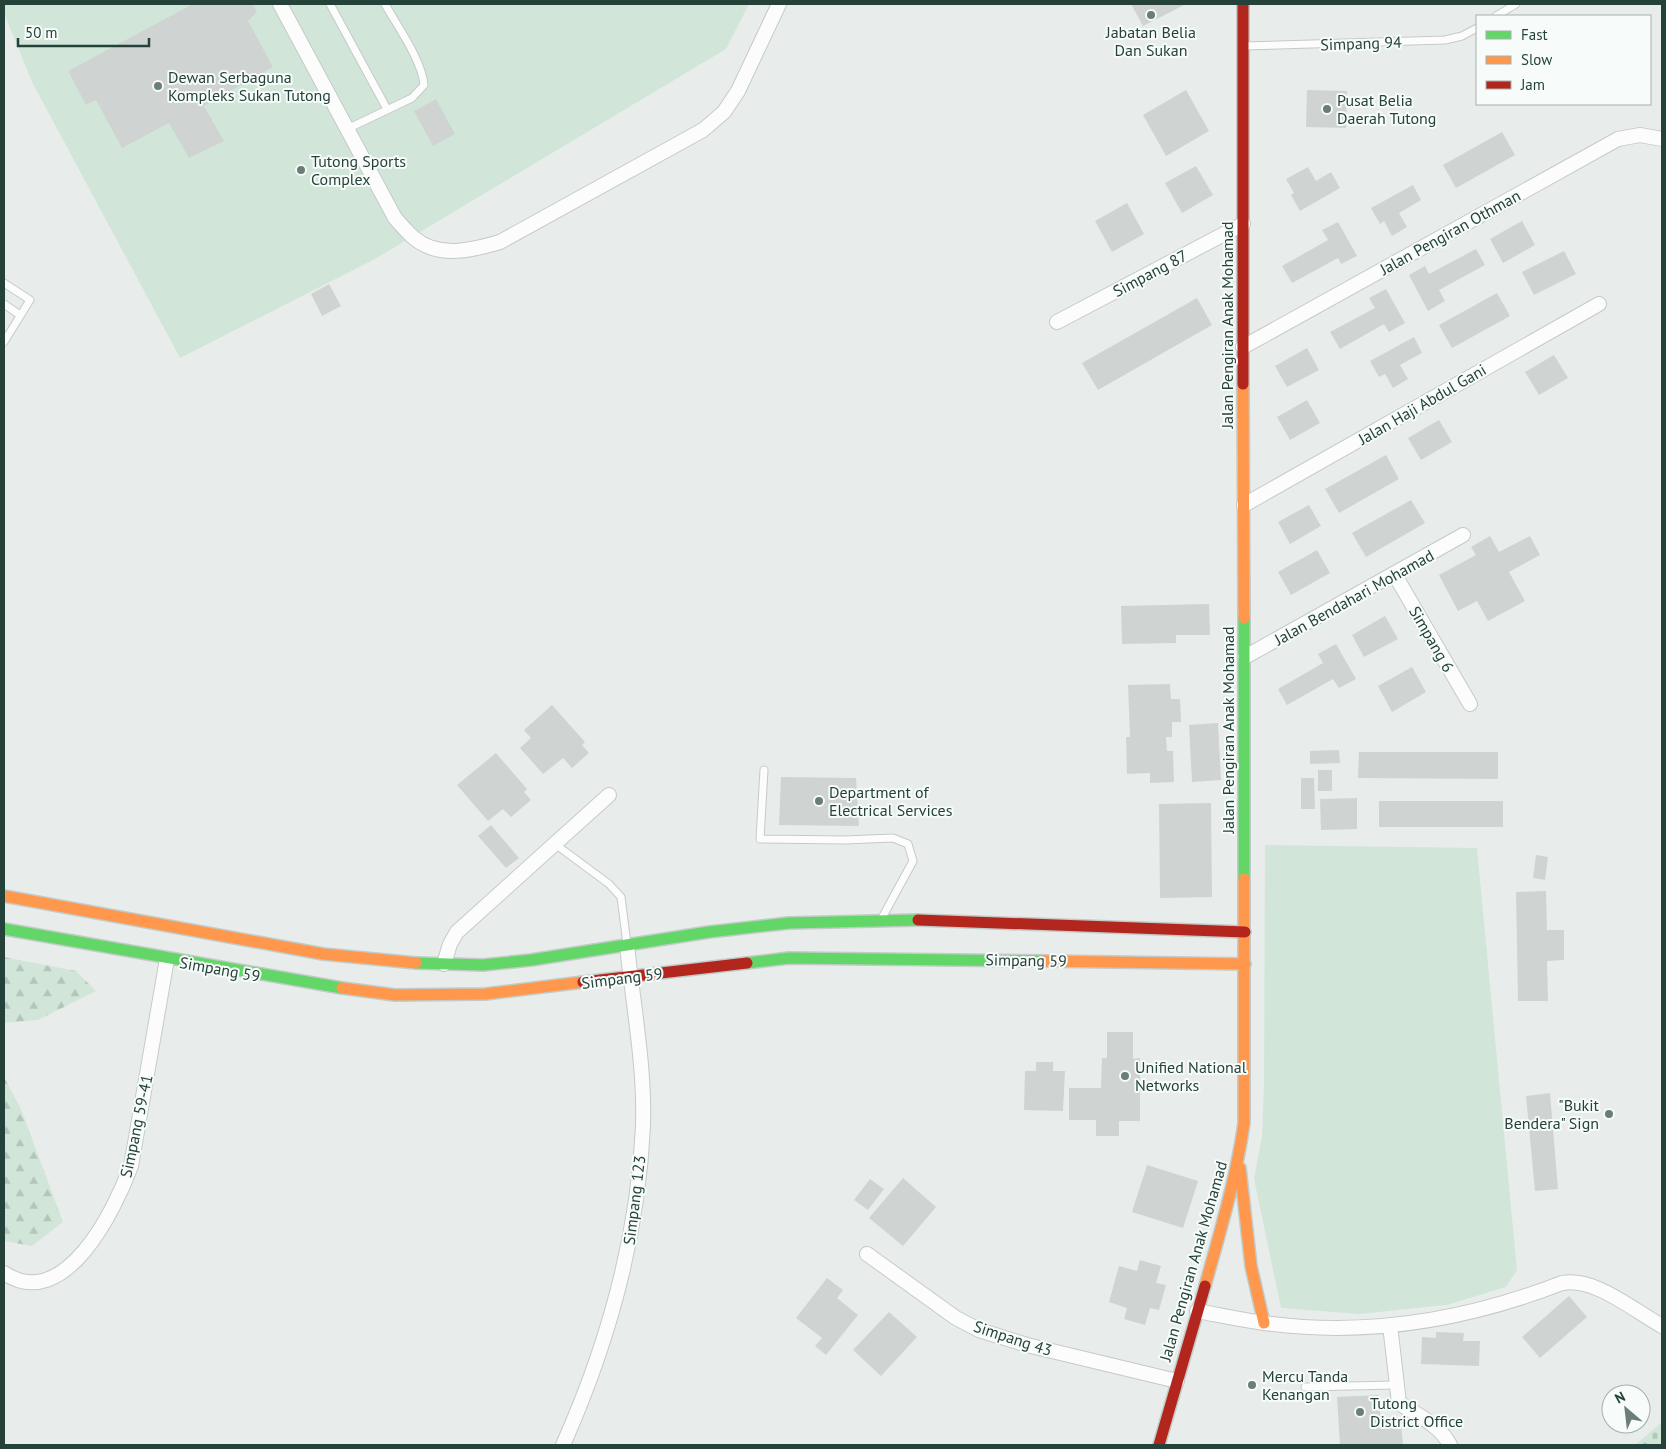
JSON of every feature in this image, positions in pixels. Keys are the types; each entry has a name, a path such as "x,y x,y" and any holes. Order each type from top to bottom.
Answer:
{"street":[{"path":"280,4 395,218 415,239 441,251 470,251 500,242 703,130 724,112 738,91 779,4"},
{"name":"Jalan Pengiran Anak Mohamad","path":"1159,1445 1227,1209 1239,1159 1244,1123 1243,4"},
{"name":"Jalan Pengiran Othman","path":"1243,347 1618,139 1640,135 1662,139"},
{"name":"Simpang 87","path":"1057,322 1243,224"},
{"name":"Jalan Haji Abdul Gani","path":"1244,505 1599,304"},
{"name":"Jalan Bendahari Mohamad","path":"1245,657 1463,536"},
{"name":"Simpang 6","path":"1395,575 1470,704"},
{"path":"444,964 450,944 457,932 609,795"},
{"name":"Simpang 59","path":"4,896 323,954 400,963 483,965 789,924 881,921 1245,932"},
{"name":"Simpang 59","path":"4,930 317,986 395,995 485,994 789,958 1245,964"},
{"name":"Simpang 123","path":"563,1445 598,1362 617,1298 631,1233 643,1126 640,1050 627,945"},
{"name":"Simpang 59-41","path":"4,1273 9,1277 33,1282 53,1277 74,1264 92,1242 122,1190 131,1166 167,959"},
{"path":"1239,1159 1246,1203 1252,1280 1264,1323"},
{"name":"Simpang 43","path":"867,1254 956,1318 980,1330 1027,1345 1176,1381"},
{"path":"1197,1311 1264,1323 1301,1326 1390,1325 1437,1320 1489,1309 1562,1283 1575,1281 1597,1288 1662,1326"},
{"path":"1390,1325 1395,1385 1399,1403 1424,1418 1450,1445"}],"lane":[{"path":"330,4 387,109"},
{"path":"347,129 412,98 424,85 418,63 385,4"},
{"path":"1498,15 1516,4"},
{"name":"Simpang 94","path":"1243,46 1445,40 1462,36 1476,29"},
{"path":"4,283 30,300 4,342"},
{"path":"4,304 20,315"},
{"path":"764,770 760,840 893,838 908,844 913,861 881,921"},
{"path":"555,844 609,884 621,897 627,945"},
{"path":"1304,1387 1395,1385"}],"green space":[{"name":"Tutong Sports Complex","path":"4,4 749,4 726,49 375,259 180,358 32,82 4,13"},
{"path":"1265,845 1477,848 1517,1270 1506,1287 1447,1305 1359,1314 1281,1308 1254,1179 1262,1136 1264,1084"},
{"path":"4,957 76,971 96,991 38,1020 4,1023"},
{"path":"4,1077 21,1109 63,1222 32,1246 4,1241"},
{"path":"1662,1422 1662,1445 1635,1445 1648,1434 1651,1434 1651,1431"}],"building":[{"name":"Dewan Serbaguna Kompleks Sukan Tutong","path":"193,4 253,4 257,12 248,21 273,67 204,106 224,141 189,158 169,123 122,148 96,100 86,105 68,71"},
{"name":"Jabatan Belia Dan Sukan","path":"1131,4 1186,4 1143,26"},
{"path":"1186,90 1209,131 1166,156 1143,115"},
{"name":"Pusat Belia Daerah Tutong","path":"1307,90 1347,91 1346,128 1306,127"},
{"path":"436,99 455,134 433,146 414,111"},
{"path":"1502,132 1515,155 1456,188 1443,165"},
{"path":"1196,166 1213,195 1182,213 1165,183"},
{"path":"1308,167 1316,181 1331,172 1340,188 1300,211 1291,195 1294,193 1286,179"},
{"path":"1413,185 1421,200 1399,213 1407,227 1392,236 1384,221 1380,224 1371,208"},
{"path":"1127,203 1144,234 1112,252 1095,221"},
{"path":"1522,221 1535,245 1503,263 1490,239"},
{"path":"1338,222 1357,256 1341,264 1338,258 1292,283 1282,266 1328,240 1322,230"},
{"path":"1476,249 1485,265 1439,290 1445,301 1428,311 1409,275 1425,266 1429,274"},
{"path":"1564,251 1576,274 1534,295 1522,272"},
{"path":"329,284 341,306 322,316 311,294"},
{"path":"1386,289 1405,323 1389,332 1384,324 1340,349 1330,332 1375,308 1369,298"},
{"path":"1497,293 1510,316 1452,348 1439,325"},
{"path":"1197,298 1212,325 1098,390 1082,363"},
{"path":"1414,337 1422,353 1400,365 1408,379 1393,388 1385,374 1379,377 1370,361"},
{"path":"1307,348 1319,370 1287,387 1275,366"},
{"path":"1554,355 1568,378 1539,395 1525,372"},
{"path":"1307,400 1320,423 1290,440 1277,417"},
{"path":"1439,420 1452,442 1421,460 1408,438"},
{"path":"1386,455 1399,479 1339,513 1325,489"},
{"path":"1411,500 1425,523 1366,557 1352,533"},
{"path":"1309,505 1321,526 1290,544 1278,522"},
{"path":"1490,536 1499,552 1530,536 1540,555 1509,572 1525,601 1488,621 1477,601 1458,611 1439,575 1476,555 1471,547"},
{"path":"1317,550 1330,573 1291,595 1278,572"},
{"path":"1209,604 1210,635 1176,635 1176,643 1122,644 1121,606"},
{"path":"1385,616 1398,639 1364,657 1352,635"},
{"path":"1336,644 1356,679 1339,688 1333,679 1287,705 1278,689 1323,663 1318,654"},
{"path":"1412,667 1426,692 1392,712 1378,686"},
{"path":"1170,684 1171,699 1180,699 1181,722 1172,722 1172,737 1166,737 1167,751 1173,751 1174,782 1150,783 1150,773 1127,774 1126,737 1130,737 1128,685"},
{"path":"552,705 585,742 582,745 589,753 572,768 563,758 543,774 520,748 531,738 524,730"},
{"path":"1218,723 1221,780 1192,782 1189,725"},
{"path":"1339,750 1340,763 1310,764 1310,751"},
{"path":"1359,752 1498,752 1498,779 1358,778"},
{"path":"496,753 527,789 524,792 531,800 511,817 503,809 488,821 457,785"},
{"path":"1318,770 1332,770 1332,791 1318,791"},
{"name":"Department of Electrical Services","path":"781,777 856,778 859,826 779,825"},
{"path":"1301,778 1314,778 1315,809 1301,809"},
{"path":"1357,798 1357,829 1321,830 1320,799"},
{"path":"1379,801 1503,801 1503,827 1379,827"},
{"path":"1211,803 1212,897 1160,898 1159,804"},
{"path":"491,825 519,858 506,868 478,836"},
{"path":"1536,855 1548,857 1545,880 1533,878"},
{"path":"1546,891 1547,930 1564,930 1564,960 1547,961 1548,1001 1518,1001 1516,892"},
{"path":"1107,1032 1133,1032 1133,1059 1140,1058 1140,1121 1119,1121 1119,1136 1096,1136 1096,1120 1069,1120 1069,1088 1101,1088 1102,1058 1107,1058"},
{"path":"1036,1062 1053,1062 1053,1071 1065,1071 1063,1111 1024,1110 1025,1071 1036,1071"},
{"path":"1550,1093 1558,1189 1535,1191 1526,1096"},
{"path":"1147,1165 1198,1181 1183,1228 1132,1212"},
{"path":"903,1178 936,1207 903,1246 869,1218"},
{"path":"870,1179 884,1189 868,1210 854,1200"},
{"path":"1140,1260 1161,1266 1156,1283 1166,1285 1159,1310 1150,1308 1145,1325 1124,1319 1127,1308 1109,1302 1119,1266 1137,1271"},
{"path":"827,1278 843,1290 837,1298 858,1315 826,1355 815,1346 822,1338 796,1318"},
{"path":"1569,1296 1587,1317 1540,1358 1522,1337"},
{"path":"889,1312 917,1337 881,1376 853,1350"},
{"path":"1436,1332 1464,1333 1463,1341 1480,1341 1479,1366 1421,1364 1422,1337 1436,1338"},
{"path":"1379,1395 1381,1426 1401,1424 1403,1445 1340,1445 1337,1397"}],"traffic: fast":[{"path":"1244,618 1244,879"},
{"path":"416,963 483,965 531,960 709,932 789,923 918,920"},
{"path":"4,929 342,988"},
{"path":"747,963 789,958 1044,961"}],"traffic: slow":[{"path":"1243,384 1244,618"},
{"path":"1205,1286 1232,1185 1244,1123 1244,879"},
{"path":"4,896 323,954 416,963"},
{"path":"1044,961 1245,964"},
{"path":"342,988 395,995 485,994 583,982"},
{"path":"1240,1168 1251,1266 1264,1323"}],"traffic: jam":[{"path":"1243,4 1243,384"},
{"path":"918,920 1245,932"},
{"path":"583,982 747,963"},
{"path":"1159,1445 1205,1286"}],"place":[{"name":"Jabatan Belia Dan Sukan","path":"1151,15"},
{"name":"Dewan Serbaguna Kompleks Sukan Tutong","path":"158,86"},
{"name":"Pusat Belia Daerah Tutong","path":"1327,109"},
{"name":"Tutong Sports Complex","path":"301,170"},
{"name":"Department of Electrical Services","path":"819,801"},
{"name":"Unified National Networks","path":"1125,1076"},
{"name":"\"Bukit Bendera\" Sign","path":"1609,1114"},
{"name":"Mercu Tanda Kenangan","path":"1252,1385"},
{"name":"Tutong District Office","path":"1360,1412"}]}
